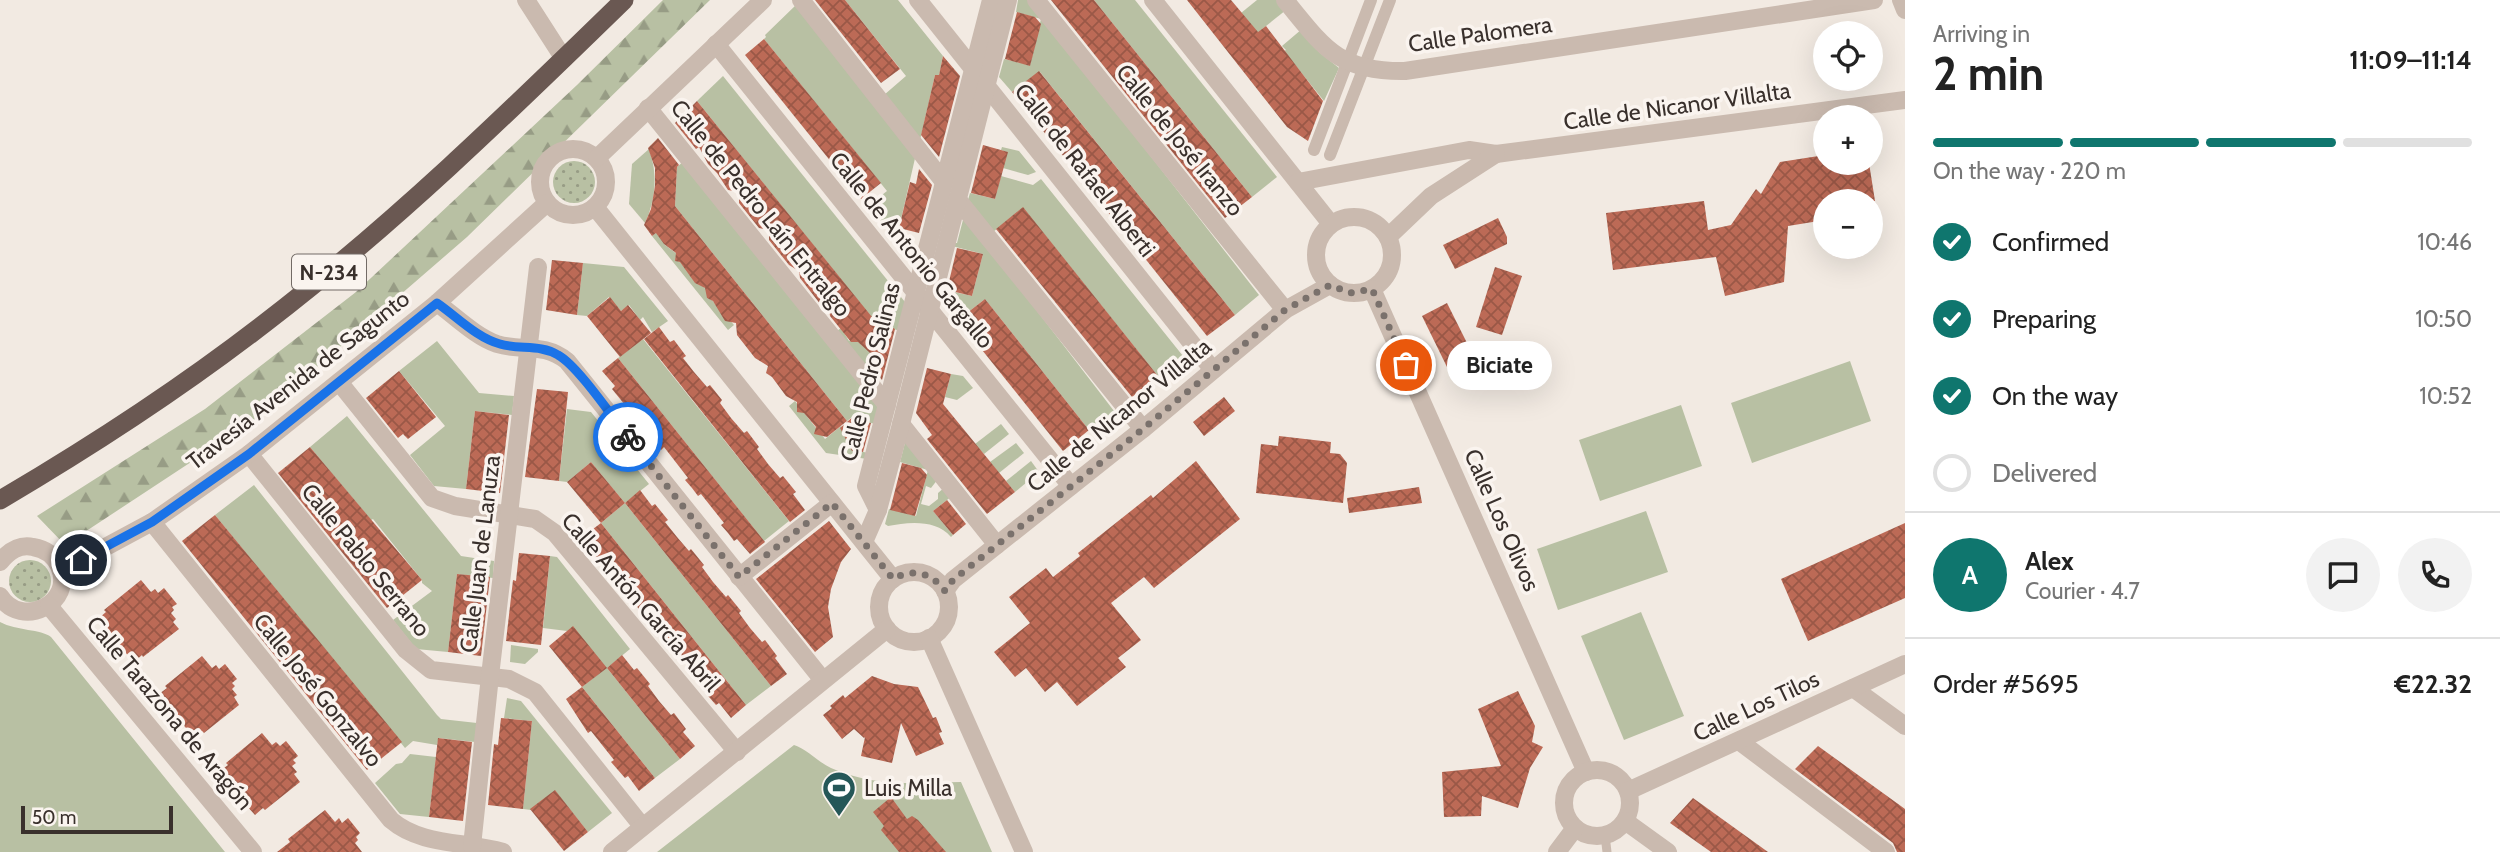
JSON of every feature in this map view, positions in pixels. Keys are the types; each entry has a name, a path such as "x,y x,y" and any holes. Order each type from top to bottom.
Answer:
{"highway":[{"name":"N-234","path":"0,500 140,414 265,324 408,204 624,0"}],"street":[{"path":"526,0 564,59"},
{"path":"597,158 763,0"},
{"path":"801,0 944,182"},
{"name":"Calle de Rafael Alberti","path":"918,0 1213,370"},
{"name":"Calle Pedro Salinas","path":"864,542 878,510 958,200 991,0"},
{"name":"Calle Pedro Salinas","path":"878,510 866,486 944,182 1007,0"},
{"name":"Calle de José Iranzo","path":"1036,0 1285,310"},
{"path":"1153,0 1331,224"},
{"name":"Calle Palomera","path":"1285,0 1321,45 1355,65 1384,71 1405,71 1874,0"},
{"path":"1330,155 1371,0"},
{"path":"1314,150 1390,0"},
{"path":"1901,0 1905,10"},
{"name":"Calle de Antonio Gargallo","path":"716,44 1070,486"},
{"name":"Calle de Nicanor Villalta","path":"1298,183 1469,150 1496,155 1905,100"},
{"name":"Calle de Pedro Laín Entralgo","path":"648,108 887,405"},
{"path":"577,148 588,151 597,158 607,177 606,188 595,207 576,215 555,210 547,203 539,182 546,161 555,153 577,148"},
{"name":"Calle de Nicanor Villalta","path":"1388,237 1431,196 1496,155"},
{"path":"958,200 1143,429"},
{"name":"Travesía Avenida de Sagunto","path":"61,571 152,522 249,454 437,303 547,203"},
{"path":"595,207 893,579"},
{"path":"1356,216 1369,219 1380,226 1388,237 1392,248 1389,272 1382,282 1372,289 1350,293 1330,285 1322,277 1315,254 1322,233 1331,224 1356,216"},
{"name":"Calle Juan de Lanuza","path":"472,846 538,267"},
{"name":"Calle de Nicanor Villalta","path":"945,591 953,580 1143,429 1285,310 1330,285"},
{"name":"Calle Los Olivos","path":"1372,289 1586,772"},
{"path":"437,303 492,341 552,352 574,369 822,680"},
{"name":"Calle Antón García Abril","path":"339,382 432,498 455,506 535,519 555,533 737,752"},
{"path":"901,424 998,545"},
{"name":"Calle Pablo Serrano","path":"249,454 406,650 421,664 441,673 509,679 535,692 642,826"},
{"path":"739,577 832,503"},
{"name":"Calle José Gonzalvo","path":"152,522 391,820 400,828 424,837 503,852"},
{"path":"0,562 8,552 29,546 49,553 61,571 60,590 49,606 40,611 20,612 10,607 0,596"},
{"path":"918,572 929,576 939,582 945,591 948,613 944,624 929,638 910,642 895,636 887,629 880,616 881,594 893,579 907,573 918,572"},
{"name":"Calle Tarazona de Aragón","path":"49,606 253,852"},
{"path":"612,852 887,629"},
{"path":"929,638 1024,852"},
{"name":"Calle Los Tilos","path":"1628,791 1905,664"},
{"path":"1853,688 1905,726"},
{"path":"1740,741 1886,852"},
{"path":"1596,770 1616,776 1628,791 1630,801 1625,821 1606,844 1575,828 1565,811 1566,792 1578,776 1586,772 1596,770"},
{"path":"1625,821 1668,852"},
{"path":"1557,852 1575,828"}],"green space":[{"path":"663,0 710,0 467,237 258,418 65,545 37,516 205,409 356,292 577,85"},
{"path":"845,0 898,0 943,56 939,75 935,75 920,140 884,95 906,76"},
{"path":"1018,0 1029,0 1259,295 1235,315 1040,72 1012,92 999,77 1004,59 1030,65 1041,19 1016,12"},
{"path":"1094,0 1135,0 1277,177 1252,197"},
{"path":"1257,0 1278,0 1286,10 1256,34 1241,13"},
{"path":"796,5 916,154 899,228 880,223 867,207 887,191 764,39"},
{"path":"1302,29 1319,52 1339,68 1324,101 1282,46"},
{"path":"723,76 905,302 900,331 872,318 697,101"},
{"path":"1002,147 1019,151 1036,172 1028,175 1003,168 1007,152 1001,150"},
{"path":"649,149 654,168 654,186 652,205 645,223 629,204 632,164"},
{"path":"574,161 589,167 595,182 589,197 574,203 559,197 553,182 559,167"},
{"path":"684,161 880,408 876,424 861,421 855,415 847,421 675,206 677,167"},
{"path":"1001,176 1033,185 1041,179 1183,356 1158,376 1023,208 993,232 968,200 970,193 995,199"},
{"path":"964,216 1114,411 1089,430 985,299 958,320 942,301 945,290 972,296 983,254 952,246 957,243"},
{"path":"657,232 665,245 677,254 677,260 681,261 708,292 707,298 711,299 734,325 728,330 652,236"},
{"path":"583,263 624,267 668,321 652,332 643,317 640,320 629,305 621,311 609,297 587,316 577,315"},
{"path":"841,328 849,341 857,339 882,358 876,380 837,331"},
{"path":"643,339 789,521 764,541 618,358"},
{"path":"437,341 479,393 514,396 512,415 475,411 466,489 434,486 410,455 445,426 399,371"},
{"path":"1850,361 1871,421 1752,463 1731,403"},
{"path":"951,374 963,376 973,388 957,400 945,397"},
{"path":"795,401 816,428 816,434 821,434 825,439 841,426 852,440 851,449 868,453 867,459 826,453 789,406"},
{"path":"1681,405 1702,466 1600,501 1579,440"},
{"path":"567,409 591,412 649,484 625,503 591,462 567,482 559,481"},
{"path":"347,416 461,556 494,561 493,578 457,574 448,652 416,649 393,620 432,591 422,583 373,519 371,520 310,447"},
{"path":"1001,424 1009,434 984,454 975,444"},
{"path":"906,439 938,479 931,488 926,486 921,504 929,506 938,499 938,493 945,487 952,496 933,511 953,535 951,537 938,527 930,525 885,524 889,509 916,516 928,470 900,462"},
{"path":"1016,443 1024,453 999,473 990,462"},
{"path":"1031,461 1039,472 1015,492 1006,481"},
{"path":"254,485 437,715 441,719 477,723 475,742 439,738 437,745 413,741 405,748 215,515"},
{"path":"625,503 771,686 746,705 601,523"},
{"path":"1646,511 1668,572 1558,610 1537,549"},
{"path":"550,556 557,557 630,649 607,668 680,759 655,778 582,687 606,668 567,631 543,628"},
{"path":"30,560 45,566 51,581 45,596 30,602 15,596 9,581 15,566"},
{"path":"1641,612 1684,716 1624,740 1581,636"},
{"path":"0,622 51,637 225,852 0,852"},
{"path":"511,645 538,649 538,652 525,664 510,662"},
{"path":"507,698 521,701 612,813 588,832 555,791 531,810 523,809 532,721 504,718"},
{"name":"Luis Milla","path":"794,745 831,768 863,778 895,782 961,782 992,852 657,852"},
{"path":"410,754 436,757 429,817 400,814 375,783"}],"building":[{"path":"815,0 845,0 900,69 881,83"},
{"path":"1051,0 1094,0 1252,197 1225,218"},
{"path":"1187,0 1231,0 1258,32 1266,26 1323,101 1308,141 1287,127"},
{"path":"1017,12 1035,17 1041,24 1030,66 1005,59"},
{"path":"764,39 881,183 861,199 745,55"},
{"path":"943,56 960,76 939,157 921,135 935,75 939,75"},
{"path":"1039,71 1235,315 1207,336 1012,92"},
{"path":"697,101 872,317 895,329 882,380 878,375 881,363 858,342 851,342 830,316 829,309 821,305 800,278 799,271 789,265 769,240 769,230 759,228 739,203 739,192 728,190 699,147 696,149 675,123"},
{"path":"658,138 679,165 675,206 847,421 827,437 814,434 816,427 804,413 797,412 797,402 786,396 766,373 768,366 755,358 737,335 736,323 725,321 713,301 707,298 705,288 695,283 680,262 675,261 676,253 664,244 656,233 652,236 644,225 651,209 655,186 655,168 648,148"},
{"path":"983,145 1008,152 995,199 971,193"},
{"path":"1813,157 1813,175 1871,175 1873,189 1813,189 1813,222 1788,226 1784,282 1725,296 1716,257 1613,270 1606,213 1704,201 1708,230 1731,225 1756,189 1761,194 1780,162"},
{"path":"919,169 932,185 919,233 899,228 910,182 916,184"},
{"path":"1023,207 1158,376 1132,397 996,229"},
{"path":"1498,218 1507,237 1507,244 1455,269 1443,245"},
{"path":"957,248 983,254 972,296 947,290"},
{"path":"552,260 583,263 577,315 546,310"},
{"path":"1495,267 1522,276 1502,335 1476,327"},
{"path":"610,297 621,311 628,305 651,333 620,357 587,316"},
{"path":"985,299 1089,430 1063,451 958,320"},
{"path":"1447,303 1473,355 1447,367 1422,316"},
{"path":"659,327 670,342 674,340 694,372 707,387 710,385 722,400 720,403 731,418 744,433 747,431 768,464 780,478 783,476 796,492 793,494 805,510 790,522 644,339"},
{"path":"618,358 765,542 750,554 737,539 734,541 721,525 724,523 701,494 698,496 685,480 688,478 664,447 661,450 648,434 651,431 612,389 615,386 602,371"},
{"path":"927,368 951,374 943,404 1015,492 987,514 927,439 932,435 916,413"},
{"path":"399,371 436,417 408,439 403,434 398,438 366,398"},
{"path":"537,389 568,392 559,481 525,477"},
{"path":"1224,397 1235,411 1204,436 1193,422"},
{"path":"475,411 509,415 500,493 466,489"},
{"path":"855,415 861,421 871,423 863,452 852,451 840,428"},
{"path":"1279,436 1331,442 1330,453 1340,454 1347,463 1343,503 1256,493 1261,444 1278,446"},
{"path":"310,447 422,580 387,608 278,473"},
{"path":"1196,461 1240,519 1154,588 1144,577 1111,603 1141,640 1118,658 1126,667 1077,706 1057,682 1045,692 1026,668 1015,677 994,652 1030,623 1009,597 1046,568 1053,577 1080,556 1078,553 1151,495 1153,498"},
{"path":"591,462 625,503 601,523 567,482"},
{"path":"902,463 921,468 927,475 915,516 890,510"},
{"path":"1419,487 1422,503 1349,513 1347,498"},
{"path":"640,490 652,506 655,504 668,520 665,522 677,537 704,565 702,567 713,582 741,611 739,613 750,628 762,642 765,640 777,656 775,658 787,674 771,686 625,503"},
{"path":"947,500 966,524 953,535 933,511"},
{"path":"215,515 402,742 367,770 182,541"},
{"path":"829,521 851,549 841,562 831,589 828,607 833,637 815,652 756,579"},
{"path":"601,523 746,705 731,718 719,703 716,705 709,697 703,689 706,687 683,658 680,660 667,644 670,642 658,626 646,612 643,614 630,598 632,596 621,581 609,567 606,569 593,553 596,550 585,535"},
{"path":"1905,523 1905,598 1808,641 1781,579"},
{"path":"519,553 550,556 541,645 506,641"},
{"path":"457,574 490,577 481,656 448,652"},
{"path":"141,580 151,592 155,589 158,593 164,588 177,604 172,607 174,610 171,613 176,619 173,622 179,629 134,662 109,634 111,633 99,618 106,612 104,610"},
{"path":"573,626 607,668 582,687 549,646"},
{"path":"622,655 634,670 637,668 659,701 671,715 674,713 686,729 683,732 695,746 680,759 607,668"},
{"path":"202,656 212,668 216,665 219,669 225,664 237,679 232,683 235,686 232,689 237,695 234,697 239,705 204,733 202,731 194,737 159,694"},
{"path":"872,676 894,684 918,687 933,718 936,717 944,744 916,756 901,723 892,763 861,756 865,737 854,729 842,739 823,715 843,695 845,698"},
{"path":"582,687 655,778 639,791 628,776 625,778 611,762 614,760 591,731 588,733 566,699"},
{"path":"1518,691 1535,726 1532,742 1543,747 1530,768 1518,808 1482,796 1481,816 1444,817 1442,772 1501,766 1478,709"},
{"path":"501,718 532,721 523,809 488,805 494,744 498,745"},
{"path":"262,733 272,745 276,742 280,746 286,741 298,756 293,760 296,763 292,766 300,782 255,815 220,771"},
{"path":"438,738 472,742 463,821 429,817"},
{"path":"1818,746 1905,809 1905,852 1897,852 1893,843 1795,769"},
{"path":"555,790 588,832 564,851 530,809"},
{"path":"891,797 907,819 912,816 918,820 946,852 899,852 881,830 884,826 873,812"},
{"path":"1693,798 1768,852 1711,852 1670,823"},
{"path":"325,810 335,822 339,818 342,823 348,818 360,833 355,843 362,852 277,852 290,842 288,839"}],"way so far":[{"path":"628,437 739,577 832,503 893,579 918,572 939,582 945,591 953,580 1143,429 1285,310 1330,285 1339,291 1350,293 1362,293 1372,289 1406,365"}],"place":[{"name":"Biciate","path":"1406,365"},
{"name":"Luis Milla","path":"839,818"}],"route":[{"path":"81,560 152,522 249,454 437,303 492,341 543,349 560,356 574,369 628,437"}]}
